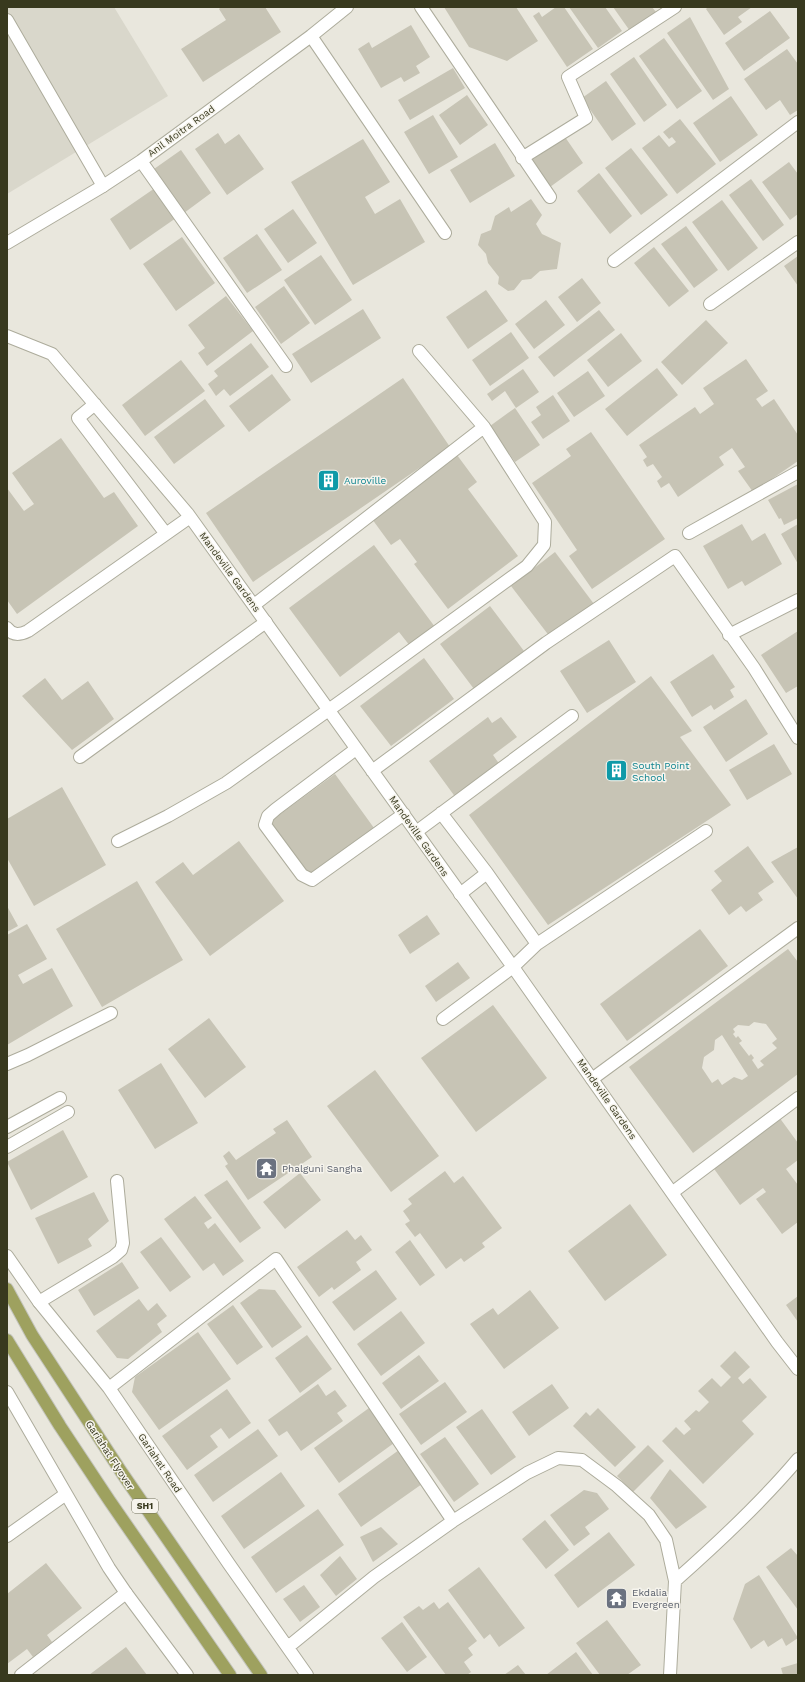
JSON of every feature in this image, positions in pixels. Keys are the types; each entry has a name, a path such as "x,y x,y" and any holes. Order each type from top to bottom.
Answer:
{"main road":[{"name":"Gariahat Flyover","path":"7,1289 32,1335 122,1474 261,1675"},
{"name":"SH1","path":"7,1340 60,1426 230,1675"}],"street":[{"name":"Anil Moitra Road","path":"7,243 103,186 141,161 311,36 347,7"},
{"path":"421,7 522,158 550,197"},
{"path":"522,158 586,118 568,78 675,7"},
{"path":"7,20 103,186"},
{"path":"311,36 445,233"},
{"path":"614,261 798,122"},
{"path":"141,161 286,366"},
{"path":"710,304 798,242"},
{"name":"Mandeville Gardens","path":"7,336 52,354 190,517 404,814 673,1192 777,1342 798,1369"},
{"path":"118,841 168,816 226,783 527,566 544,545 545,522 484,428 419,351"},
{"path":"95,404 78,418 166,534"},
{"path":"254,605 484,428"},
{"path":"689,533 798,472"},
{"path":"7,628 10,632 15,634 22,634 28,631 190,517"},
{"path":"372,771 546,643 675,556 754,668 798,738"},
{"path":"729,634 798,600"},
{"path":"80,757 266,622"},
{"path":"416,832 572,716"},
{"path":"356,749 276,809 268,816 265,825 302,875 312,880 404,814"},
{"path":"441,813 486,873 536,944"},
{"path":"443,1019 513,967 536,944 706,831"},
{"path":"460,894 486,873"},
{"path":"592,1079 798,928"},
{"path":"7,1064 111,1013"},
{"path":"7,1127 60,1098"},
{"path":"673,1192 798,1098"},
{"path":"7,1148 68,1112"},
{"path":"39,1302 113,1257 121,1250 123,1243 117,1181"},
{"name":"Gariahat Road","path":"7,1256 39,1302 109,1388 224,1558 307,1675"},
{"path":"109,1388 276,1259 453,1521"},
{"path":"7,1392 109,1568 187,1675"},
{"path":"288,1647 374,1577 453,1521 533,1470 558,1458 582,1460 616,1486 649,1516 666,1540 675,1581 670,1675"},
{"path":"675,1581 708,1551 798,1459"},
{"path":"7,1536 66,1494"},
{"path":"20,1675 126,1593"}],"shaded area":[{"path":"7,7 114,7 168,96 7,194"}],"building":[{"path":"221,7 265,7 281,32 203,82 181,49 226,20 219,9"},
{"path":"444,7 516,7 538,41 507,61 469,47"},
{"path":"556,7 564,7 593,49 567,67 533,16 539,12 542,17"},
{"path":"569,7 605,7 622,31 598,48"},
{"path":"613,7 652,7 656,12 630,31"},
{"path":"708,7 752,7 738,17 742,22 724,35 706,9"},
{"path":"770,11 790,38 744,71 725,43"},
{"path":"690,17 729,89 713,100 667,33"},
{"path":"411,25 430,57 416,66 420,73 404,82 401,77 381,88 358,49 369,42 372,48"},
{"path":"664,38 702,91 677,109 639,56"},
{"path":"787,49 798,64 798,110 790,115 780,100 766,110 744,79"},
{"path":"634,57 667,105 644,122 610,74"},
{"path":"453,68 465,88 410,120 398,100"},
{"path":"606,81 636,124 612,141 582,98"},
{"path":"467,95 488,125 460,145 439,115"},
{"path":"731,96 758,135 720,162 693,123"},
{"path":"433,115 458,157 429,174 404,132"},
{"path":"680,119 716,164 677,194 642,148 659,135 669,147 676,142 672,137 669,139 663,132"},
{"path":"218,133 225,144 239,134 264,169 227,195 195,149"},
{"path":"565,137 583,163 550,187 532,160"},
{"path":"363,139 390,182 365,197 375,214 400,199 425,242 353,285 291,182"},
{"path":"495,143 515,176 470,203 450,170"},
{"path":"631,148 668,195 641,215 605,168"},
{"path":"181,150 211,193 184,213 154,169"},
{"path":"789,162 798,174 798,214 790,220 762,182"},
{"path":"599,173 632,216 610,234 577,191"},
{"path":"751,179 784,225 763,241 729,195"},
{"path":"155,188 176,218 130,250 110,219"},
{"path":"531,199 542,215 536,224 542,234 561,243 557,269 540,271 531,279 522,280 514,290 508,291 498,284 499,277 488,263 486,254 478,245 481,234 491,230 495,216 509,207 511,212"},
{"path":"722,200 758,248 728,271 692,222"},
{"path":"293,209 317,243 288,263 264,229"},
{"path":"686,226 718,270 694,288 661,244"},
{"path":"257,234 282,270 247,293 223,258"},
{"path":"182,237 215,283 176,311 143,264"},
{"path":"654,247 689,291 669,307 634,263"},
{"path":"321,255 352,300 315,325 284,280"},
{"path":"798,256 798,286 784,266"},
{"path":"582,278 601,303 577,322 558,297"},
{"path":"284,286 310,323 281,344 255,307"},
{"path":"486,290 508,321 468,349 446,317"},
{"path":"226,296 253,331 207,366 198,353 205,348 188,325"},
{"path":"546,300 565,325 534,349 515,324"},
{"path":"363,309 381,338 311,383 292,354"},
{"path":"599,310 615,330 554,377 538,357"},
{"path":"706,320 728,343 682,385 661,362"},
{"path":"511,332 529,358 490,386 472,360"},
{"path":"621,333 642,361 608,387 587,360"},
{"path":"251,343 269,367 230,396 224,389 216,396 208,384 218,376 214,371"},
{"path":"746,359 768,391 756,399 762,407 774,399 798,435 798,461 753,492 738,471 745,467 732,448 719,457 724,465 678,497 669,483 661,488 657,481 662,477 653,464 647,467 643,460 647,457 639,445 695,407 700,414 714,404 703,388"},
{"path":"181,360 205,391 145,436 122,405"},
{"path":"657,368 678,395 627,436 605,409"},
{"path":"523,369 539,392 516,408 505,391 492,401 487,394"},
{"path":"588,371 605,396 574,417 557,393"},
{"path":"272,374 291,400 249,432 229,406"},
{"name":"Auroville","path":"403,378 450,447 253,582 206,513"},
{"path":"553,395 570,421 543,439 531,422 541,415 536,407"},
{"path":"205,399 225,426 174,464 154,437"},
{"path":"515,408 540,445 515,462 490,426"},
{"path":"591,432 665,539 592,589 569,556 577,550 532,483 571,456 566,449"},
{"path":"61,438 104,498 114,492 138,526 17,614 7,600 7,488 24,511 34,504 12,473"},
{"path":"457,455 477,482 468,489 518,556 448,609 414,564 417,562 400,539 391,545 372,519"},
{"path":"798,484 798,518 784,525 781,518 779,519 768,500"},
{"path":"742,524 752,541 765,533 782,564 745,586 742,581 728,589 703,546"},
{"path":"798,524 798,564 781,534"},
{"path":"374,545 435,627 410,646 399,632 340,677 289,608"},
{"path":"555,552 594,604 550,637 511,586"},
{"path":"490,606 524,651 474,689 440,644"},
{"path":"798,631 798,686 786,693 761,655"},
{"path":"609,640 636,682 587,713 560,671"},
{"path":"713,654 735,687 730,690 734,697 714,710 711,705 692,717 670,682"},
{"path":"424,658 454,699 391,746 360,706"},
{"name":"South Point School","path":"651,676 692,731 680,737 731,805 548,925 469,815"},
{"path":"45,678 62,700 88,681 114,719 72,750 22,696"},
{"path":"746,699 768,734 726,762 703,727"},
{"path":"488,717 492,723 501,717 517,737 493,755 500,765 456,798 429,761"},
{"path":"774,744 792,774 747,800 729,770"},
{"path":"335,774 374,828 309,876 268,823"},
{"path":"62,787 106,865 34,906 7,858 7,819"},
{"path":"239,841 284,901 210,956 155,882 183,862 193,875"},
{"path":"748,846 774,882 758,893 763,900 746,912 741,906 729,915 711,890 722,881 714,871"},
{"path":"798,847 798,899 771,862"},
{"path":"137,881 183,960 102,1007 56,929"},
{"path":"7,906 18,926 7,932"},
{"path":"427,915 440,934 410,954 398,935"},
{"path":"27,924 47,959 18,975 23,984 52,968 73,1006 7,1045 7,935"},
{"path":"700,929 728,966 627,1041 600,1004"},
{"path":"788,949 798,962 798,1074 693,1153 629,1067","holes":["754,1022 766,1024 777,1039 772,1043 777,1048 760,1061 764,1065 758,1069 752,1060 754,1058 751,1054 749,1056 739,1043 742,1041 738,1036 736,1038 733,1034 735,1032 733,1029 738,1025 749,1026","722,1035 748,1076 742,1080 734,1077 722,1085 718,1079 712,1083 702,1068 704,1057 714,1050 715,1040"]},
{"path":"458,962 470,978 436,1002 425,986"},
{"path":"493,1005 547,1078 476,1132 421,1058"},
{"path":"209,1018 246,1067 205,1098 168,1049"},
{"path":"161,1063 198,1123 155,1149 118,1090"},
{"path":"375,1070 439,1156 391,1192 327,1106"},
{"path":"779,1117 798,1143 798,1160 786,1169 798,1185 798,1222 782,1234 756,1199 766,1192 763,1188 740,1205 712,1166"},
{"path":"287,1120 312,1157 248,1200 225,1166 228,1164 223,1156 229,1151 236,1160 276,1133 273,1129"},
{"path":"63,1130 88,1177 31,1210 7,1162"},
{"path":"445,1171 454,1183 463,1176 502,1228 482,1243 485,1247 464,1262 461,1258 446,1269 420,1233 415,1237 405,1224 410,1221 403,1211 412,1204 408,1199"},
{"path":"300,1173 321,1200 285,1229 263,1202"},
{"path":"227,1180 261,1228 240,1243 204,1195"},
{"path":"94,1192 109,1221 88,1239 92,1246 58,1264 35,1218"},
{"path":"195,1196 212,1218 204,1223 208,1229 215,1223 244,1261 223,1276 214,1263 203,1271 164,1219"},
{"path":"630,1204 667,1255 605,1301 568,1251"},
{"path":"347,1230 355,1240 361,1235 372,1250 356,1262 361,1270 334,1290 332,1287 319,1297 297,1267"},
{"path":"161,1237 191,1277 170,1292 140,1252"},
{"path":"410,1240 435,1275 420,1286 395,1252"},
{"path":"122,1262 139,1288 94,1316 78,1290"},
{"path":"376,1270 397,1299 354,1331 332,1302"},
{"path":"259,1289 275,1290 302,1327 272,1348 240,1303"},
{"path":"530,1290 559,1328 504,1369 470,1324 493,1308 498,1315"},
{"path":"798,1296 798,1322 786,1305"},
{"path":"139,1299 148,1311 157,1303 167,1316 157,1324 162,1332 128,1359 117,1358 96,1331"},
{"path":"233,1305 263,1347 237,1365 207,1324"},
{"path":"401,1311 425,1343 381,1376 357,1344"},
{"path":"198,1332 231,1379 159,1430 132,1392 135,1377"},
{"path":"307,1335 332,1369 300,1393 275,1358"},
{"path":"735,1351 750,1367 738,1378 743,1384 750,1378 767,1397 742,1421 754,1434 703,1484 662,1441 676,1427 684,1435 691,1429 684,1421 696,1410 699,1412 709,1402 698,1391 712,1378 721,1387 731,1377 720,1366"},
{"path":"419,1355 439,1381 401,1409 382,1383"},
{"path":"445,1382 467,1412 421,1445 399,1414"},
{"path":"318,1384 326,1396 335,1390 347,1406 337,1413 343,1421 301,1451 287,1431 279,1436 268,1420"},
{"path":"552,1384 569,1408 529,1436 512,1412"},
{"path":"227,1389 251,1423 229,1439 221,1428 210,1436 218,1447 187,1470 162,1436"},
{"path":"369,1408 394,1443 339,1483 314,1448"},
{"path":"598,1408 636,1447 615,1467 573,1426 586,1412 590,1416"},
{"path":"482,1409 516,1457 491,1475 456,1427"},
{"path":"258,1429 278,1456 213,1502 194,1475"},
{"path":"445,1437 479,1484 454,1502 420,1454"},
{"path":"648,1445 664,1461 633,1492 617,1476"},
{"path":"399,1450 422,1484 361,1527 338,1494"},
{"path":"670,1469 707,1507 676,1529 650,1498"},
{"path":"281,1472 305,1506 244,1549 221,1516"},
{"path":"584,1490 597,1493 609,1509 585,1527 590,1534 574,1546 550,1515"},
{"path":"318,1509 344,1545 276,1593 251,1557"},
{"path":"545,1520 569,1550 546,1569 522,1539"},
{"path":"381,1527 398,1544 373,1562 360,1537"},
{"path":"609,1532 635,1565 578,1608 554,1575"},
{"path":"791,1548 798,1556 798,1610 766,1567"},
{"path":"340,1556 357,1579 336,1596 320,1575"},
{"path":"46,1563 82,1608 47,1635 52,1642 33,1657 27,1649 7,1664 7,1594"},
{"path":"479,1567 525,1628 499,1647 490,1634 484,1639 448,1590"},
{"path":"759,1575 798,1638 786,1646 782,1638 768,1647 764,1640 751,1649 733,1619 745,1584"},
{"path":"304,1585 320,1607 300,1622 283,1599"},
{"path":"434,1602 439,1609 448,1602 477,1641 468,1648 473,1655 464,1662 471,1672 467,1675 446,1675 403,1617 419,1606 423,1610"},
{"path":"607,1620 641,1665 627,1675 600,1675 576,1643"},
{"path":"402,1622 427,1657 407,1672 381,1638"},
{"path":"126,1647 147,1675 89,1675"},
{"path":"576,1652 593,1675 546,1675"},
{"path":"798,1663 798,1675 783,1675 781,1668"},
{"path":"518,1665 526,1675 504,1675"}],"place":[{"name":"Auroville","path":"328,480"},
{"name":"South Point School","path":"616,771"},
{"name":"Phalguni Sangha","path":"267,1168"},
{"name":"Ekdalia Evergreen","path":"616,1598"}]}
